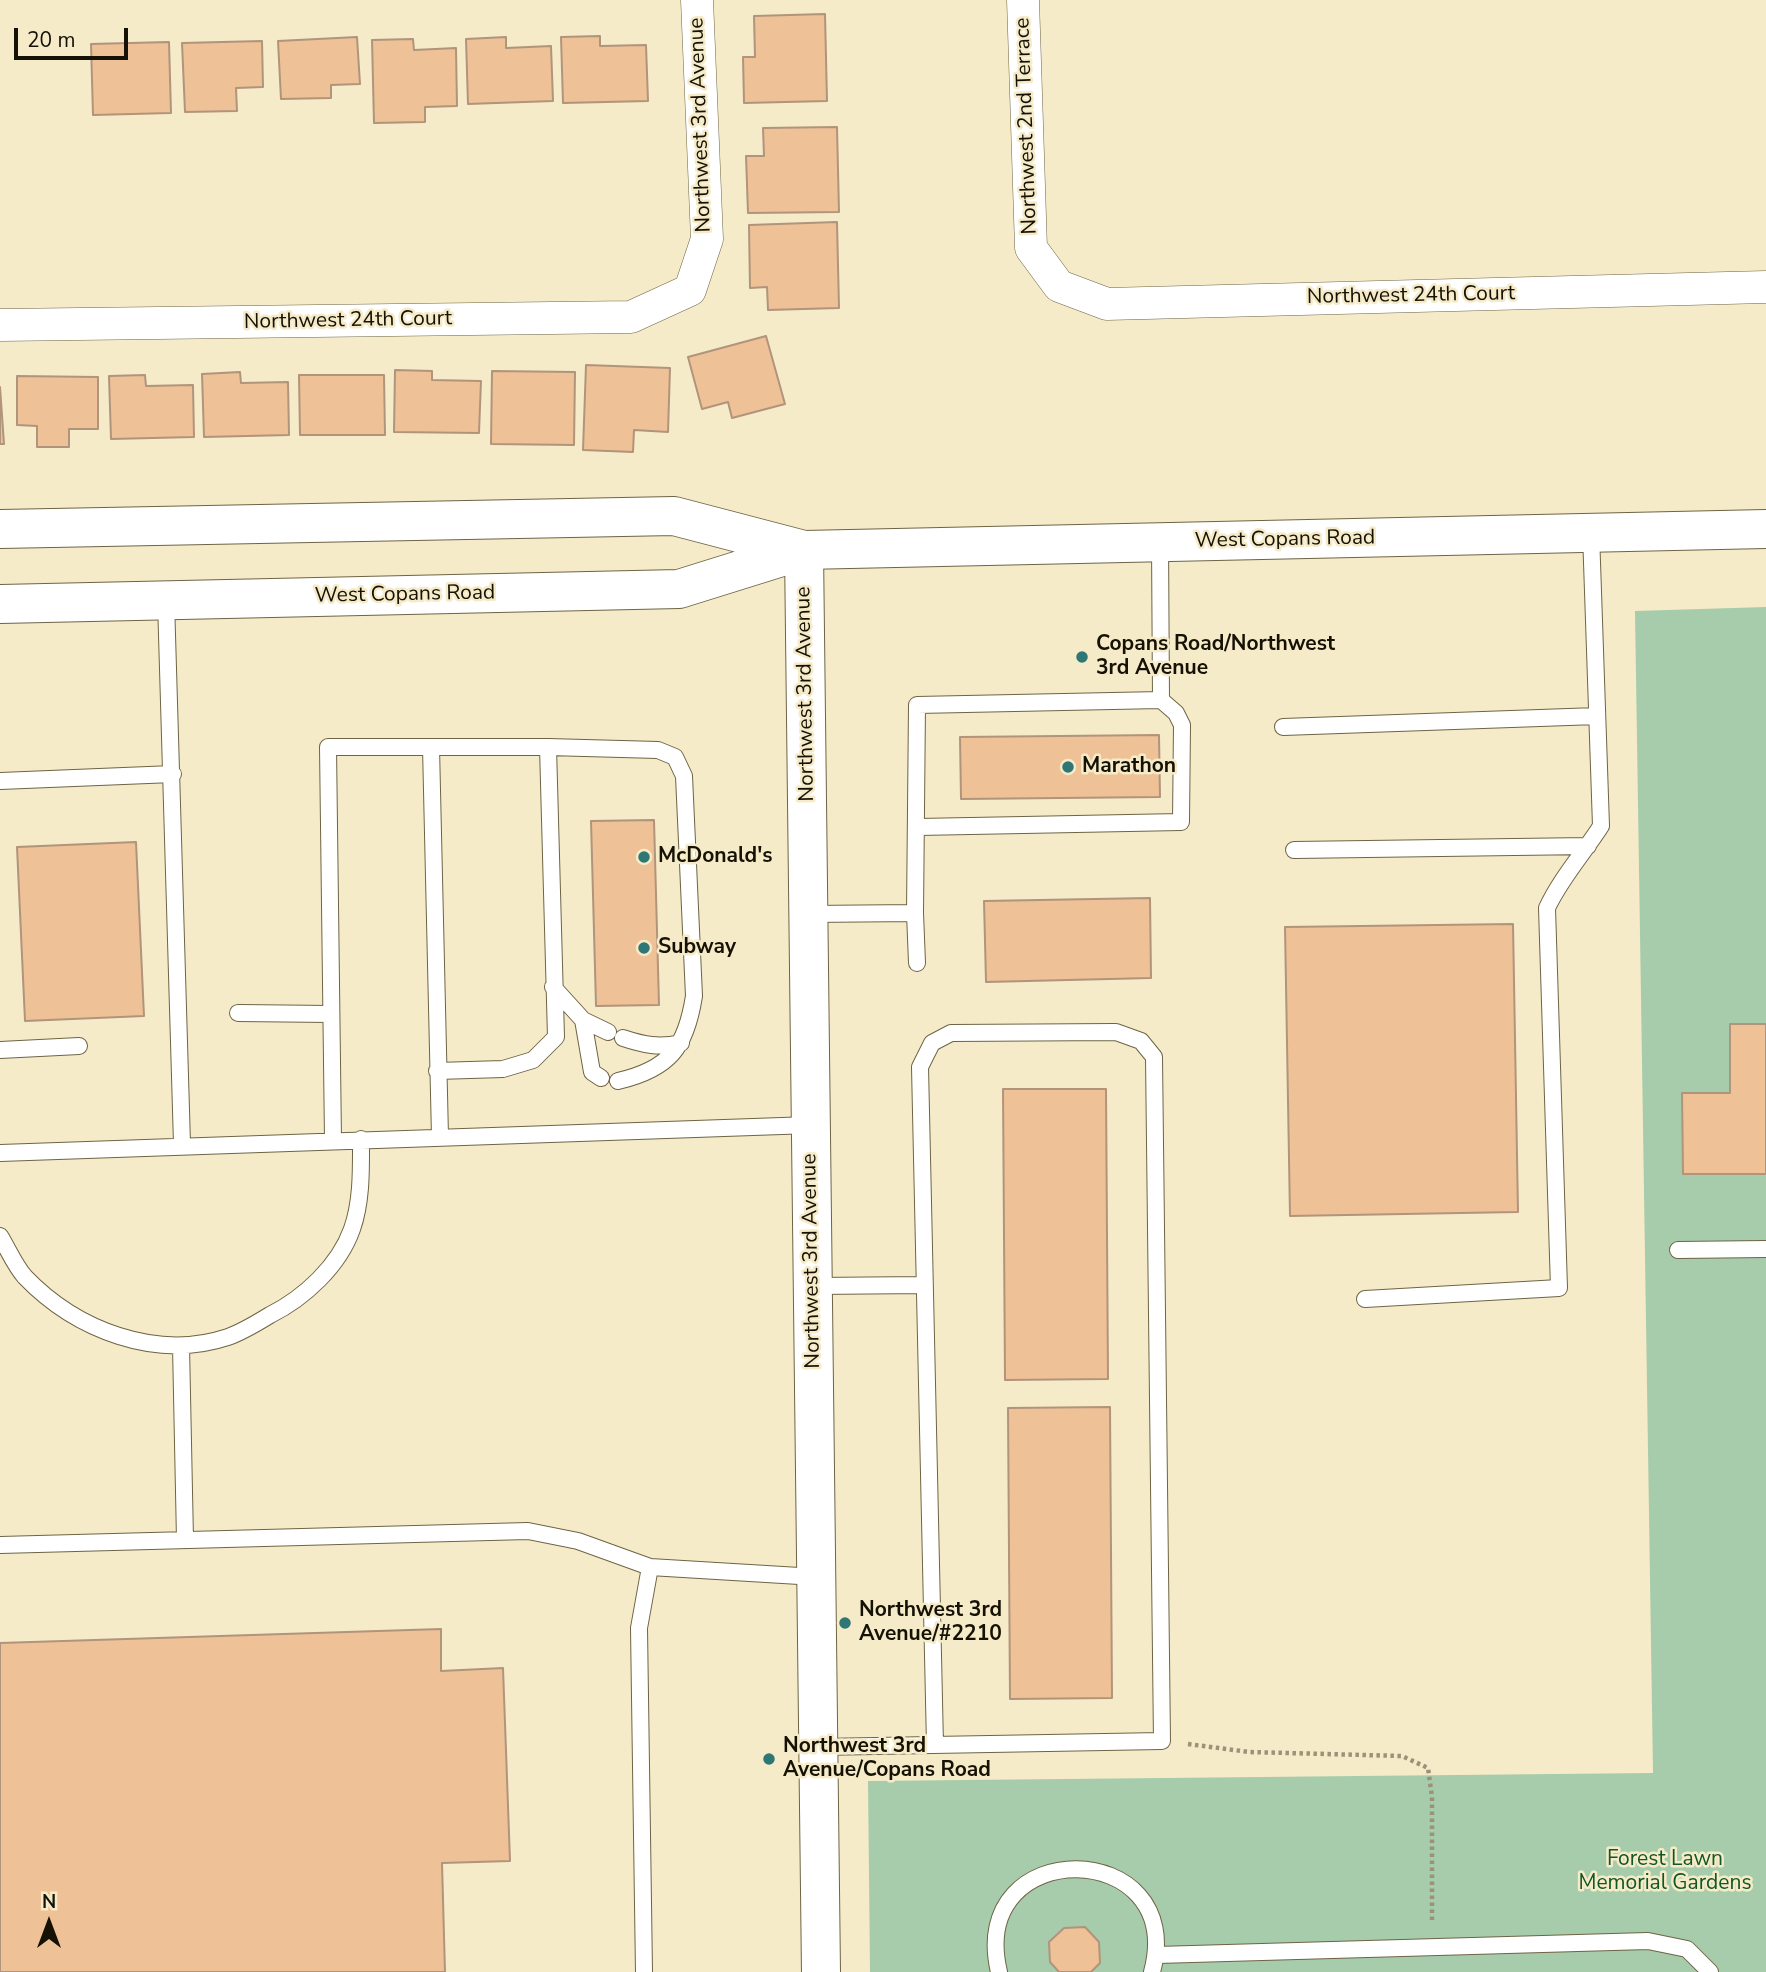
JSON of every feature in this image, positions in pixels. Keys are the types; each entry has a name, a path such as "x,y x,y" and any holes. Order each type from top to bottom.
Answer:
{"main road":[{"name":"West Copans Road","path":"0,528 674,516 804,550 1766,529"},
{"name":"West Copans Road","path":"0,604 680,589 804,550"},
{"name":"Northwest 3rd Avenue","path":"804,550 821,1972"}],"street":[{"name":"Northwest 3rd Avenue","path":"690,290 707,239 697,0"},
{"name":"Northwest 2nd Terrace","path":"1023,0 1031,247 1059,286"},
{"name":"Northwest 24th Court","path":"1059,286 1107,304 1766,287"},
{"name":"Northwest 24th Court","path":"0,325 631,317 690,290"}],"lane":[{"path":"1365,1299 1559,1288 1547,908 1559,881 1601,826 1591,533"},
{"path":"1160,542 1161,700"},
{"path":"166,601 182,1144"},
{"path":"917,963 917,705 1161,700 1175,713 1182,725 1181,822 918,827"},
{"path":"1283,727 1597,716"},
{"path":"333,1140 328,747 658,750 675,757 684,776 694,996 688,1030 681,1043 652,1072 618,1081"},
{"path":"430,747 440,1137"},
{"path":"437,1071 503,1069 533,1060 556,1037 548,747"},
{"path":"0,781 173,774"},
{"path":"1294,850 1588,846"},
{"path":"808,914 915,913"},
{"path":"553,987 583,1020 615,1035 646,1045 665,1047 681,1043"},
{"path":"239,1013 330,1014"},
{"path":"583,1020 592,1072 601,1078"},
{"path":"818,1747 934,1745 1163,1741 1154,1057 1141,1041 1116,1031 951,1033 932,1044 920,1068 934,1745"},
{"path":"0,1050 79,1046"},
{"path":"0,1153 182,1144 811,1125"},
{"path":"0,1236 24,1275 67,1313 128,1340 181,1346 228,1337 293,1304 328,1270 352,1229 360,1187 361,1139"},
{"path":"1678,1250 1766,1249"},
{"path":"813,1286 924,1285"},
{"path":"181,1346 185,1540"},
{"path":"0,1545 528,1531 578,1541 650,1567 816,1577"},
{"path":"644,1972 639,1628 650,1567"},
{"path":"999,1972 995,1954 997,1927 1008,1903 1026,1884 1038,1877 1050,1871 1076,1867 1102,1872 1126,1884 1144,1904 1154,1928 1157,1955 1152,1972"},
{"path":"1157,1955 1648,1941 1688,1949 1710,1972"}],"path":[{"path":"1163,1741 1249,1752 1402,1756 1428,1768 1432,1797 1432,1947"}],"green space":[{"name":"Forest Lawn Memorial Gardens","path":"1766,607 1766,1972 870,1972 868,1781 1653,1773 1635,611"}],"building":[{"path":"825,14 827,101 744,103 743,57 755,57 754,16"},
{"path":"600,36 600,46 646,45 648,101 563,103 561,37"},
{"path":"357,37 360,84 331,85 331,98 281,99 278,41"},
{"path":"506,37 506,48 551,46 553,101 468,104 466,39"},
{"path":"413,39 414,50 456,48 457,106 425,107 425,122 374,123 372,40"},
{"path":"262,41 263,87 236,88 237,111 185,112 182,43"},
{"path":"169,42 171,113 93,115 91,44"},
{"path":"837,127 839,212 748,213 746,156 764,156 763,128"},
{"path":"837,222 839,308 768,310 767,287 750,288 749,225"},
{"path":"766,336 785,404 732,418 728,402 702,409 688,357"},
{"path":"586,365 670,368 668,432 634,430 633,452 583,450"},
{"path":"395,370 432,371 432,380 481,381 479,433 394,432"},
{"path":"492,371 575,372 574,445 491,444"},
{"path":"240,372 241,383 288,382 289,435 204,437 202,374"},
{"path":"145,375 146,386 193,385 194,437 111,439 109,376"},
{"path":"299,375 384,375 385,435 300,435"},
{"path":"17,376 98,377 98,429 69,429 69,447 37,447 37,426 17,425"},
{"path":"0,387 4,444 0,444"},
{"path":"1159,735 1160,797 961,799 960,737"},
{"path":"654,820 659,1005 596,1006 591,821"},
{"path":"136,842 144,1016 25,1021 17,847"},
{"path":"1150,898 1151,978 986,982 984,901"},
{"path":"1513,924 1518,1212 1290,1216 1285,927"},
{"path":"1730,1024 1766,1024 1766,1174 1683,1174 1682,1093 1730,1093"},
{"path":"1003,1089 1106,1089 1108,1379 1005,1380"},
{"path":"1110,1407 1112,1698 1010,1699 1008,1408"},
{"path":"441,1629 441,1671 503,1668 510,1861 442,1863 445,1972 0,1972 0,1643"},
{"path":"1085,1927 1099,1942 1100,1963 1091,1972 1059,1972 1050,1962 1049,1942 1064,1928"}],"place":[{"name":"Copans Road/Northwest 3rd Avenue","path":"1082,657"},
{"name":"Marathon","path":"1068,767"},
{"name":"McDonald's","path":"644,857"},
{"name":"Subway","path":"644,948"},
{"name":"Northwest 3rd Avenue/#2210","path":"845,1623"},
{"name":"Northwest 3rd Avenue/Copans Road","path":"769,1759"}]}
